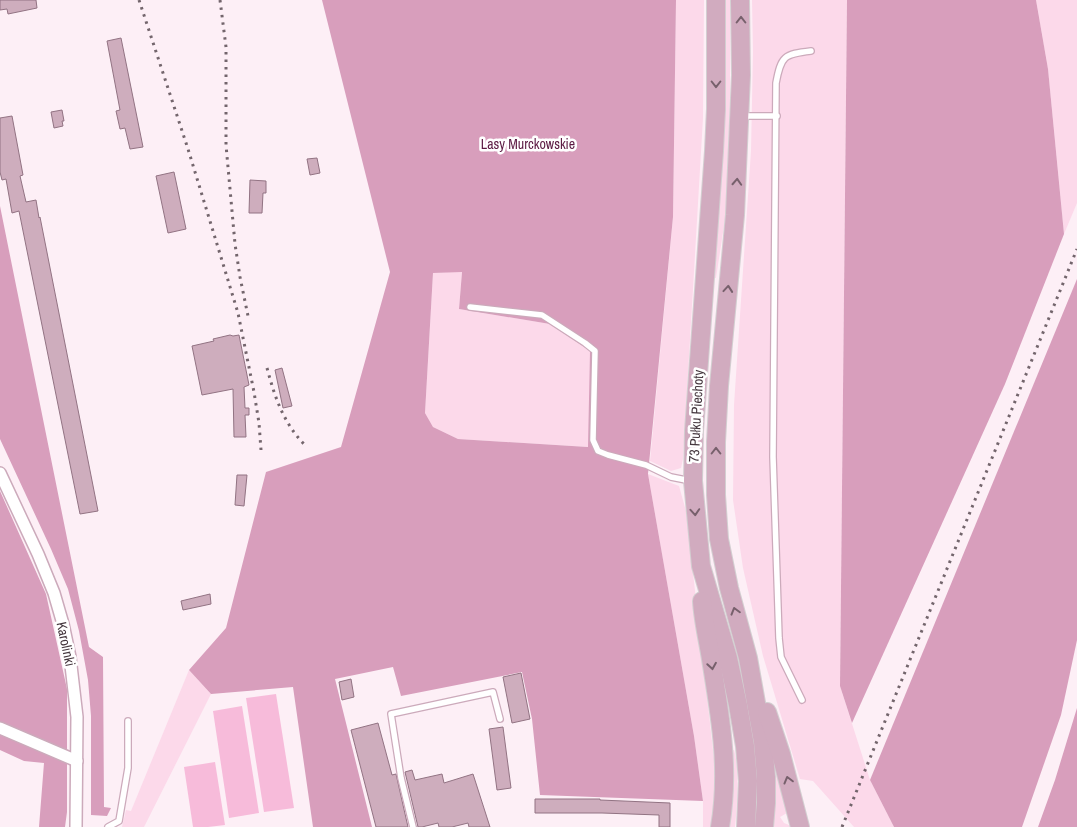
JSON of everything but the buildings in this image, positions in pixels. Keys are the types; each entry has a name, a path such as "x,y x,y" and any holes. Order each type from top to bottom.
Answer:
{"main road":[{"name":"73 Pułku Piechoty","path":"716,0 714,151 694,430 693,481 701,566 728,658 745,746 748,781 746,827"},
{"name":"73 Pułku Piechoty","path":"740,0 739,116 735,215 720,376 716,495 719,539 729,588 748,658 763,742 766,785 764,827"},
{"path":"701,566 702,606 722,726 724,794 720,827"},
{"path":"748,658 781,754 800,827"}],"street":[{"name":"Karolinki","path":"0,474 54,593 63,624 70,657 77,717 76,827"},
{"path":"0,728 77,761"}],"lane":[{"path":"802,700 781,657 779,638 773,458 776,83 781,62 792,53 811,51"},
{"path":"739,116 777,116"},
{"path":"470,307 542,315 585,343 595,351 593,440 598,451 646,466 672,477 693,481"},
{"path":"413,827 401,778 390,714 493,692 500,719"},
{"path":"108,827 119,820 128,768 128,720"}],"shaded area":[{"path":"676,0 704,0 703,118 683,459 681,468 671,471 650,461 673,217"},
{"path":"723,0 730,0 730,96 726,213 716,278 713,278"},
{"path":"752,0 847,0 840,686 870,780 894,827 854,827 813,781 800,779 763,656 743,568 733,500 734,405 751,151"},
{"path":"1036,0 1077,0 1077,203 1064,234 1048,69"},
{"path":"462,271 459,309 550,324 590,351 589,447 458,439 433,427 425,413 433,273"},
{"path":"648,474 679,486 686,511 717,785 711,827 703,827 703,801 694,736"},
{"path":"189,670 211,694 144,827 122,827 126,810 131,811"},
{"path":"276,694 294,808 264,812 246,698"},
{"path":"242,706 259,813 229,818 213,711"},
{"path":"734,750 737,778 735,827 725,827 729,751"},
{"path":"215,762 225,825 193,827 184,767"},
{"path":"778,775 787,813 780,817 790,827 773,827 774,776"}],"green space":[{"name":"Lasy Murckowskie","path":"322,0 676,0 673,217 648,474 694,736 703,801 540,795 532,719 522,672 401,696 393,667 335,679 372,827 313,827 293,687 211,694 189,670 226,628 266,472 341,447 390,272","holes":["462,272 459,309 550,324 590,351 588,447 458,439 433,427 425,413 433,273"]},
{"path":"847,0 1036,0 1048,69 1064,234 1005,384 852,723 840,686"},
{"path":"0,206 89,647 103,657 104,807 111,808 107,816 91,815 91,716 88,680 79,631 68,589 0,439"},
{"path":"1077,279 1077,640 1061,715 1022,827 894,827 870,780"},
{"path":"0,491 46,594 67,689 67,812 65,827 39,827 44,763 24,761 0,750"},
{"path":"1077,708 1077,827 1038,827 1055,780"}],"railway":[{"path":"139,0 188,149 238,313 254,392 261,450"},
{"path":"220,0 226,47 226,145 235,244 248,316"},
{"path":"842,827 1077,249"},
{"path":"267,368 273,390 286,420 307,447"}]}
